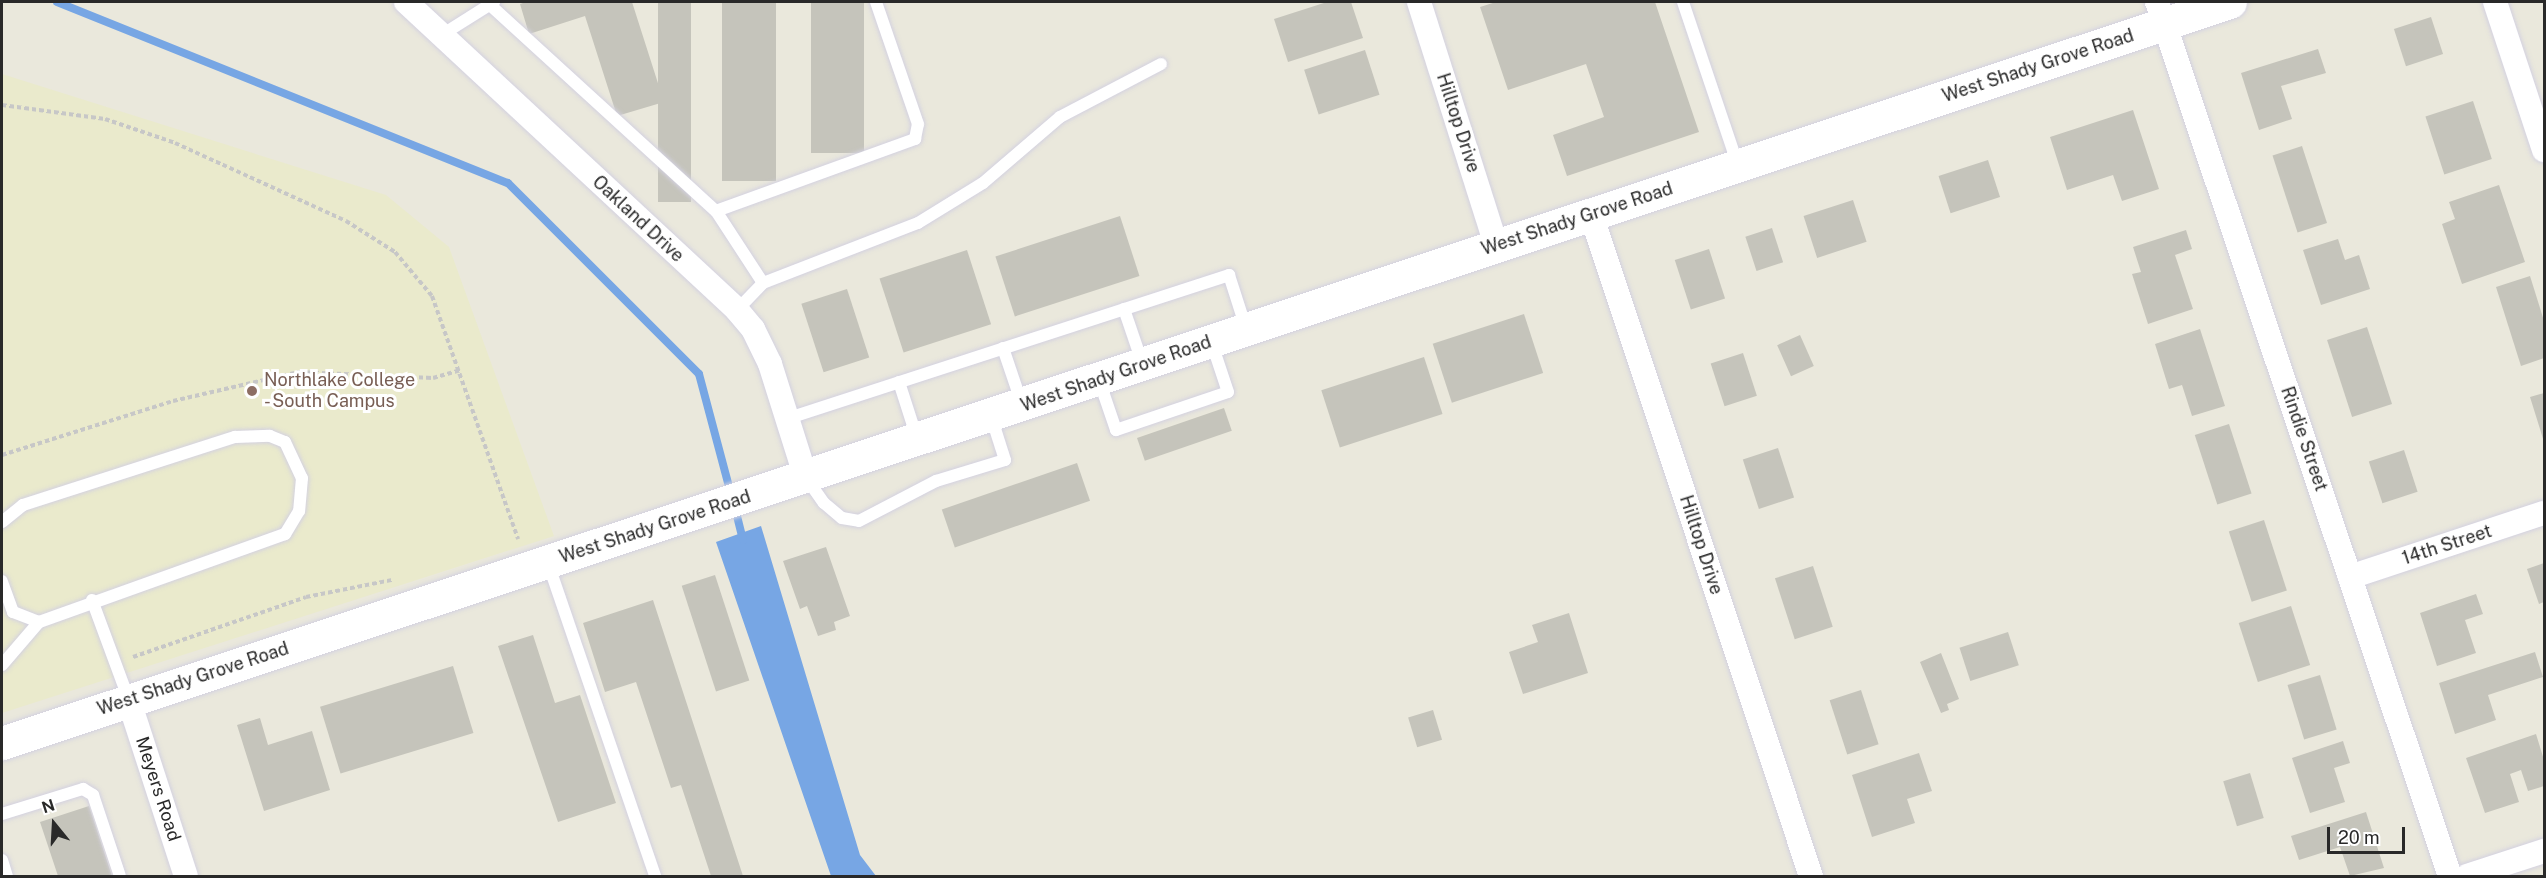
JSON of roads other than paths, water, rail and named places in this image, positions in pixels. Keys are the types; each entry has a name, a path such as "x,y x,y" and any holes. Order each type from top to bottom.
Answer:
{"main road":[{"name":"West Shady Grove Road","path":"2,743 765,492 1738,165 2160,13 2230,2"}],"street":[{"name":"Oakland Drive","path":"409,2 440,36 737,310 753,330 770,364 789,418 806,478"},
{"name":"Hilltop Drive","path":"1419,2 1496,245"},
{"path":"2495,2 2544,150"},
{"name":"Rindie Street","path":"2160,13 2450,876"},
{"name":"Hilltop Drive","path":"1591,214 1811,876"},
{"name":"14th Street","path":"2350,577 2544,513"},
{"name":"Meyers Road","path":"129,701 186,876"},
{"path":"2467,876 2544,851"}],"lane":[{"path":"716,212 915,139 918,124 876,2"},
{"path":"1683,2 1738,165"},
{"path":"440,36 492,3 716,212 763,283"},
{"path":"737,310 763,283 918,223 983,183 1060,117 1161,64"},
{"path":"789,418 1229,275 1246,330"},
{"path":"1124,309 1143,364"},
{"path":"1099,379 1116,430 1138,423 1228,392 1211,342"},
{"path":"1003,348 1022,405"},
{"path":"899,382 918,440"},
{"path":"806,478 824,503 842,518 859,521 936,482 1005,460 991,416"},
{"path":"2,522 23,505 235,437 270,436 285,442 302,478 299,510 285,534 92,600 39,622 2,665"},
{"path":"548,562 655,876"},
{"path":"2,581 13,612 39,622"},
{"path":"92,600 129,701"},
{"path":"2,814 83,789 93,795 120,876"},
{"path":"2,860 7,876"}],"water":[{"path":"761,526 860,855 876,876 831,876 716,542"}],"waterway":[{"path":"57,2 508,183 699,374 731,494"},
{"path":"735,508 743,540"}],"place":[{"name":"Northlake College - South Campus","path":"252,391"}]}
